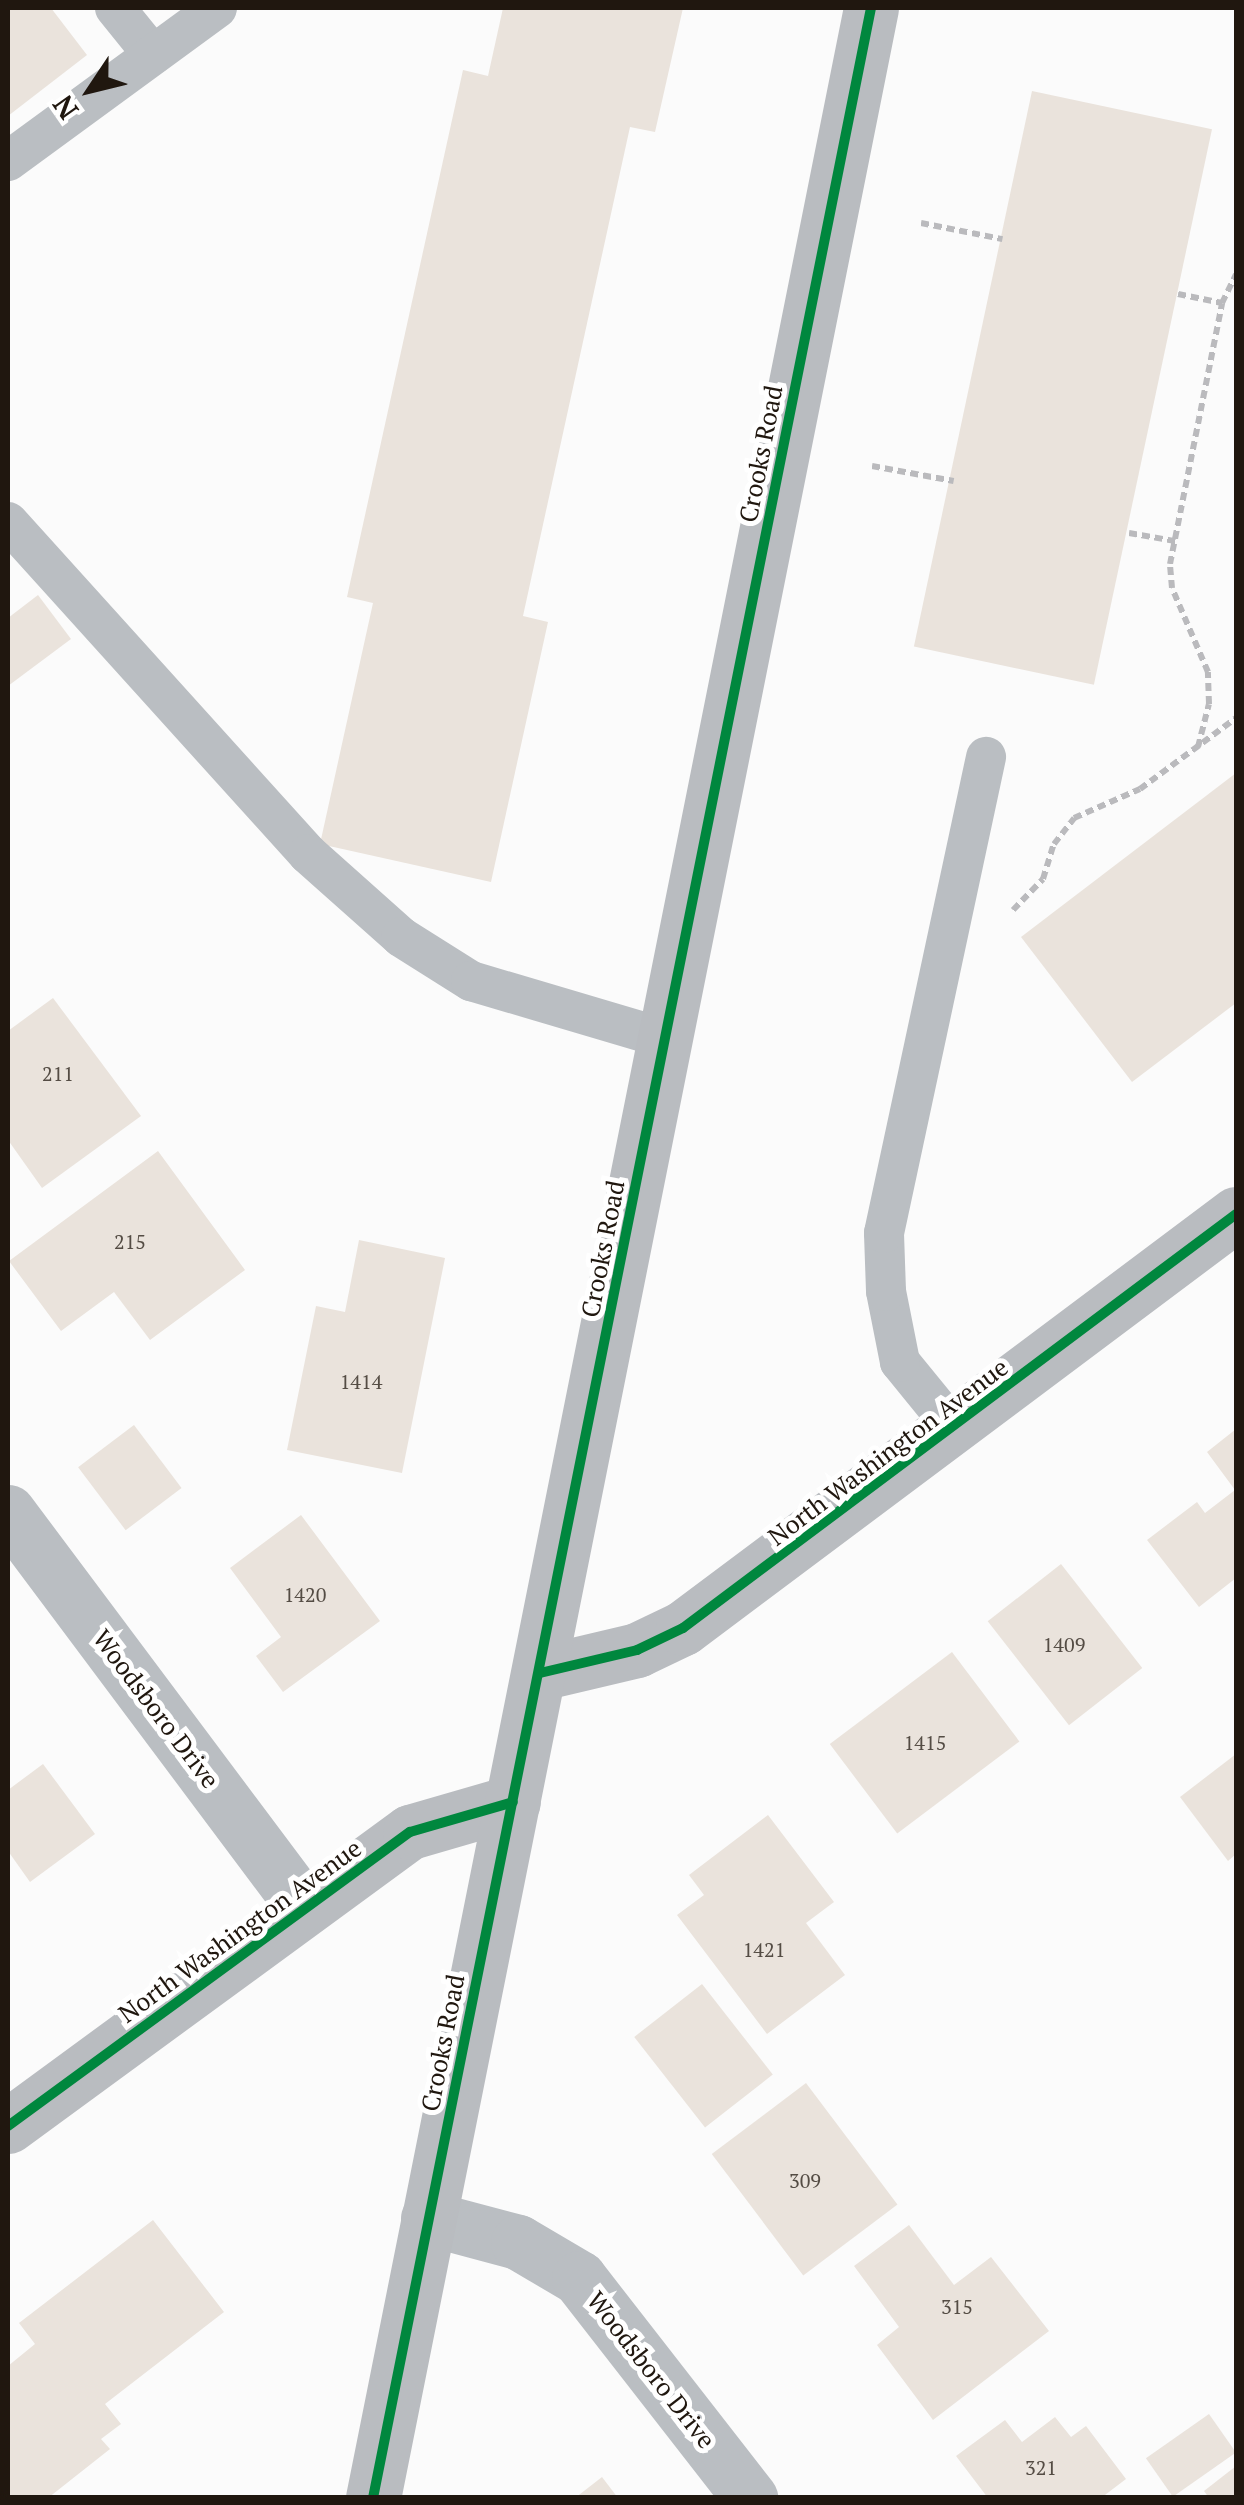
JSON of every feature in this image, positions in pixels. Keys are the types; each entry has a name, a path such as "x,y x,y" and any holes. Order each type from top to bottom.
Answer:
{"main road":[{"name":"Crooks Road","path":"373,2498 870,8"},
{"name":"North Washington Avenue","path":"540,1673 636,1650 684,1628 1236,1214"},
{"name":"North Washington Avenue","path":"8,2126 410,1832 514,1802"}],"street":[{"name":"Woodsboro Drive","path":"8,1512 304,1906"},
{"name":"Woodsboro Drive","path":"428,2218 518,2242 579,2278 750,2498"}],"lane":[{"path":"115,8 152,55"},
{"path":"8,161 217,8"},
{"path":"8,522 308,854 400,937 471,981 664,1038"},
{"path":"952,1427 900,1362 886,1290 884,1233 986,757"}],"path":[{"path":"921,223 1002,239"},
{"path":"1198,746 1210,686 1205,660 1172,588 1175,541 1222,303 1236,274"},
{"path":"1178,294 1222,303"},
{"path":"872,466 954,482"},
{"path":"1130,533 1175,541"},
{"path":"1001,919 1033,894 1074,818 1140,789 1236,718"}],"building":[{"path":"8,8 51,8 87,55 8,116"},
{"path":"503,8 683,8 655,132 630,127 523,616 548,622 491,882 320,844 373,603 347,597 463,70 488,76"},
{"path":"1032,91 1212,129 1094,685 914,647"},
{"path":"38,595 71,639 8,686 8,618"},
{"path":"1236,773 1236,1003 1132,1082 1021,937"},
{"path":"53,998 141,1116 42,1188 8,1140 8,1031"},
{"path":"158,1151 245,1270 150,1340 114,1292 61,1331 9,1261"},
{"path":"359,1240 445,1258 402,1473 287,1450 316,1306 345,1312"},
{"path":"134,1425 182,1488 126,1530 78,1467"},
{"path":"1236,1429 1236,1578 1199,1607 1147,1540 1197,1502 1205,1513 1235,1490 1207,1452"},
{"path":"301,1515 380,1621 283,1692 256,1656 281,1637 230,1568"},
{"path":"1061,1564 1142,1668 1069,1725 988,1621"},
{"path":"952,1652 1019,1741 897,1834 830,1744"},
{"path":"1236,1754 1236,1854 1228,1861 1180,1797"},
{"path":"43,1764 95,1834 30,1882 8,1851 8,1790"},
{"path":"768,1815 834,1902 806,1923 845,1975 767,2034 677,1915 704,1895 689,1875"},
{"path":"702,1984 773,2075 705,2128 634,2037"},
{"path":"806,2083 897,2204 803,2275 712,2154"},
{"path":"153,2220 224,2312 105,2404 121,2424 101,2439 110,2449 48,2498 8,2498 8,2366 35,2344 19,2323"},
{"path":"909,2225 954,2285 991,2257 1049,2331 933,2420 877,2345 899,2327 854,2266"},
{"path":"1209,2414 1236,2453 1173,2497 1146,2458"},
{"path":"1055,2417 1071,2437 1086,2426 1126,2479 1101,2498 988,2498 956,2456 1005,2420 1022,2442"},
{"path":"1236,2466 1236,2498 1209,2498 1204,2491"},
{"path":"602,2477 618,2498 575,2498"}],"cycle path":[{"path":"373,2498 871,8"},
{"path":"540,1673 637,1650 683,1628 1236,1214"},
{"path":"8,2126 410,1832 513,1802"}]}
